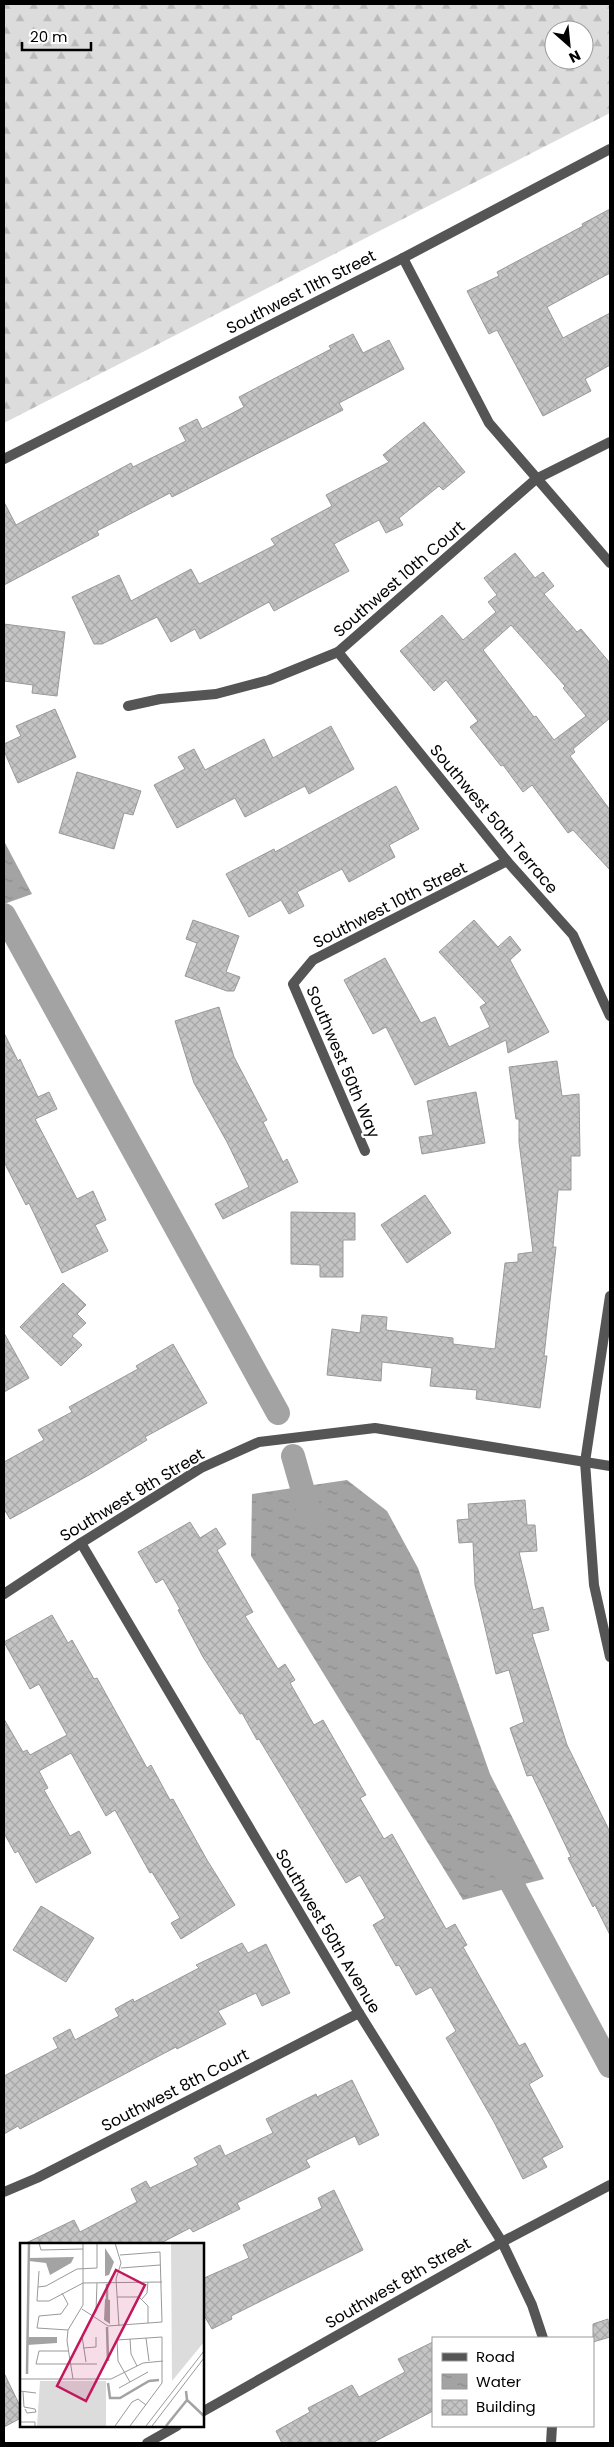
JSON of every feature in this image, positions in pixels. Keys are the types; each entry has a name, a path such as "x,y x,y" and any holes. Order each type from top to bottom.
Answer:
{"street":[{"name":"Southwest 11th Street","path":"4,459 402,258 610,149"},
{"path":"402,258 489,423 610,563"},
{"name":"Southwest 10th Court","path":"128,706 160,699 216,694 269,680 338,652 536,479 610,442"},
{"name":"Southwest 50th Terrace","path":"338,652 507,860 573,935 610,1016"},
{"name":"Southwest 10th Street","path":"293,984 313,960 507,860"},
{"name":"Southwest 50th Way","path":"293,984 365,1151"},
{"path":"610,1296 585,1462 594,1585 610,1657"},
{"name":"Southwest 9th Street","path":"4,1594 80,1542 201,1468 259,1442 375,1428 610,1466"},
{"name":"Southwest 50th Avenue","path":"80,1542 359,2013 502,2242 532,2304 543,2337"},
{"name":"Southwest 8th Court","path":"4,2192 37,2178 359,2013"},
{"name":"Southwest 8th Street","path":"204,2411 502,2242 610,2185"},
{"path":"146,2443 175,2427"},
{"path":"551,2443 552,2427"}],"green space":[{"path":"4,4 610,4 610,113 4,423"}],"water":[{"path":"4,841 32,894 4,904"},
{"path":"347,1480 387,1511 418,1568 490,1774 544,1879 463,1900 251,1556 252,1494"}],"building":[{"path":"610,209 610,273 547,307 563,338 610,313 610,365 585,379 591,391 543,416 497,330 489,334 467,291 499,276 497,272 583,226 582,224"},
{"path":"353,334 363,353 389,340 404,369 339,403 343,410 172,497 170,493 97,531 99,535 4,585 4,502 16,525 131,463 133,467 186,441 179,428 197,419 202,429 244,407 239,397 331,349 329,346"},
{"path":"424,422 465,472 443,490 439,486 399,518 403,525 386,533 379,520 334,544 349,571 274,611 269,602 200,639 195,629 171,642 157,617 102,644 94,644 72,597 119,575 131,601 191,569 199,584 275,545 271,539 332,506 326,495 389,462 383,455"},
{"path":"515,553 535,578 543,572 554,586 544,594 577,632 581,629 610,663 610,718 573,749 575,752 570,756 610,810 610,870 573,830 568,833 532,785 523,792 503,765 501,766 470,727 478,721 446,680 434,691 400,651 442,615 463,640 496,612 488,602 497,595 484,578","holes":["511,625 565,686 563,688 586,716 554,740 483,650"]},
{"path":"4,624 65,632 57,696 32,693 33,685 4,681"},
{"path":"55,709 76,757 18,783 4,751 4,744 21,736 16,726"},
{"path":"331,726 354,769 309,794 305,786 245,817 235,798 177,828 154,785 185,769 178,757 194,749 205,770 264,739 273,758"},
{"path":"77,772 141,791 133,815 124,813 114,849 59,833"},
{"path":"396,786 419,829 389,845 395,857 349,882 342,869 297,892 304,906 289,914 281,900 249,917 226,874 274,849 275,852"},
{"path":"193,920 239,936 226,972 240,977 234,991 227,991 185,976 197,943 186,939"},
{"path":"474,920 498,947 510,936 521,950 510,960 549,1032 508,1053 506,1040 415,1085 386,1027 373,1034 344,980 385,958 421,1023 435,1017 449,1047 490,1027 480,1007 486,1003 439,952"},
{"path":"219,1007 234,1057 267,1120 263,1122 283,1162 287,1159 298,1182 223,1219 215,1204 249,1187 227,1142 194,1083 175,1021"},
{"path":"4,1033 18,1061 20,1059 38,1097 49,1092 57,1109 35,1119 77,1199 93,1191 106,1220 95,1225 108,1251 62,1273 29,1203 26,1205 4,1162"},
{"path":"557,1061 562,1096 579,1094 580,1156 571,1156 571,1190 558,1190 553,1247 556,1247 544,1356 547,1356 540,1408 476,1399 477,1390 430,1386 432,1368 382,1362 381,1381 327,1375 332,1329 360,1333 362,1315 387,1317 386,1330 453,1338 453,1344 495,1349 505,1263 518,1262 518,1254 533,1252 519,1142 519,1119 516,1119 509,1067"},
{"path":"476,1092 485,1143 422,1154 419,1137 433,1135 427,1101"},
{"path":"425,1195 451,1233 407,1263 381,1225"},
{"path":"291,1212 355,1213 355,1240 343,1240 343,1277 320,1277 320,1265 291,1264"},
{"path":"63,1283 86,1305 77,1314 86,1323 72,1336 82,1345 61,1366 20,1327"},
{"path":"4,1333 29,1378 4,1392"},
{"path":"173,1344 207,1403 145,1437 147,1440 89,1475 10,1519 4,1509 4,1462 44,1440 38,1430 72,1412 69,1407 138,1369 136,1366"},
{"path":"525,1500 527,1525 535,1525 537,1551 519,1552 533,1610 543,1607 549,1630 532,1634 567,1745 610,1832 610,1935 595,1905 593,1907 568,1858 571,1857 532,1775 527,1776 510,1728 524,1722 509,1670 496,1674 475,1585 473,1542 459,1543 457,1520 469,1519 468,1504"},
{"path":"190,1522 200,1538 216,1528 226,1544 217,1550 253,1612 245,1616 278,1669 285,1664 295,1680 290,1683 314,1725 323,1720 366,1795 360,1798 384,1839 392,1834 446,1929 455,1924 467,1945 463,1947 519,2046 525,2043 543,2076 529,2084 563,2147 542,2158 547,2167 523,2179 494,2122 446,2038 456,2031 431,1987 416,1995 399,1965 396,1966 373,1925 385,1918 360,1875 346,1883 259,1739 257,1740 242,1713 240,1714 203,1657 163,1579 156,1583 138,1552"},
{"path":"52,1615 68,1643 72,1640 94,1679 97,1678 147,1768 151,1765 170,1800 173,1799 235,1905 181,1939 171,1923 180,1918 152,1872 150,1873 115,1810 106,1816 71,1753 39,1771 48,1788 44,1790 70,1836 79,1831 91,1853 36,1883 18,1851 15,1853 4,1833 4,1719 23,1752 27,1750 30,1755 67,1735 39,1684 30,1689 4,1642"},
{"path":"41,1906 94,1938 66,1982 13,1950"},
{"path":"242,1943 248,1953 266,1944 290,1993 262,2006 256,1993 218,2011 226,2024 177,2049 176,2047 20,2129 18,2126 4,2134 4,2076 58,2048 53,2038 70,2029 75,2040 119,2016 115,2009 133,1999 134,2002 199,1968 196,1965"},
{"path":"352,2080 379,2135 359,2145 355,2136 306,2160 310,2167 237,2203 240,2209 193,2232 190,2228 161,2243 26,2243 74,2220 80,2232 137,2202 131,2189 146,2181 150,2188 198,2165 194,2158 220,2145 225,2156 273,2133 266,2119 316,2094 317,2097"},
{"path":"334,2190 363,2250 231,2316 232,2319 212,2329 204,2315 204,2278 249,2258 243,2245 322,2208 318,2198"},
{"path":"608,2319 610,2337 594,2342 593,2324"},
{"path":"432,2342 432,2412 372,2443 282,2443 276,2431 310,2412 308,2408 352,2385 359,2397 405,2372 398,2359"},
{"path":"4,2373 20,2406 20,2419 4,2427"}],"waterway":[{"path":"4,915 278,1413"},
{"path":"293,1456 307,1505 313,1517"},
{"path":"498,1858 610,2066"}]}
